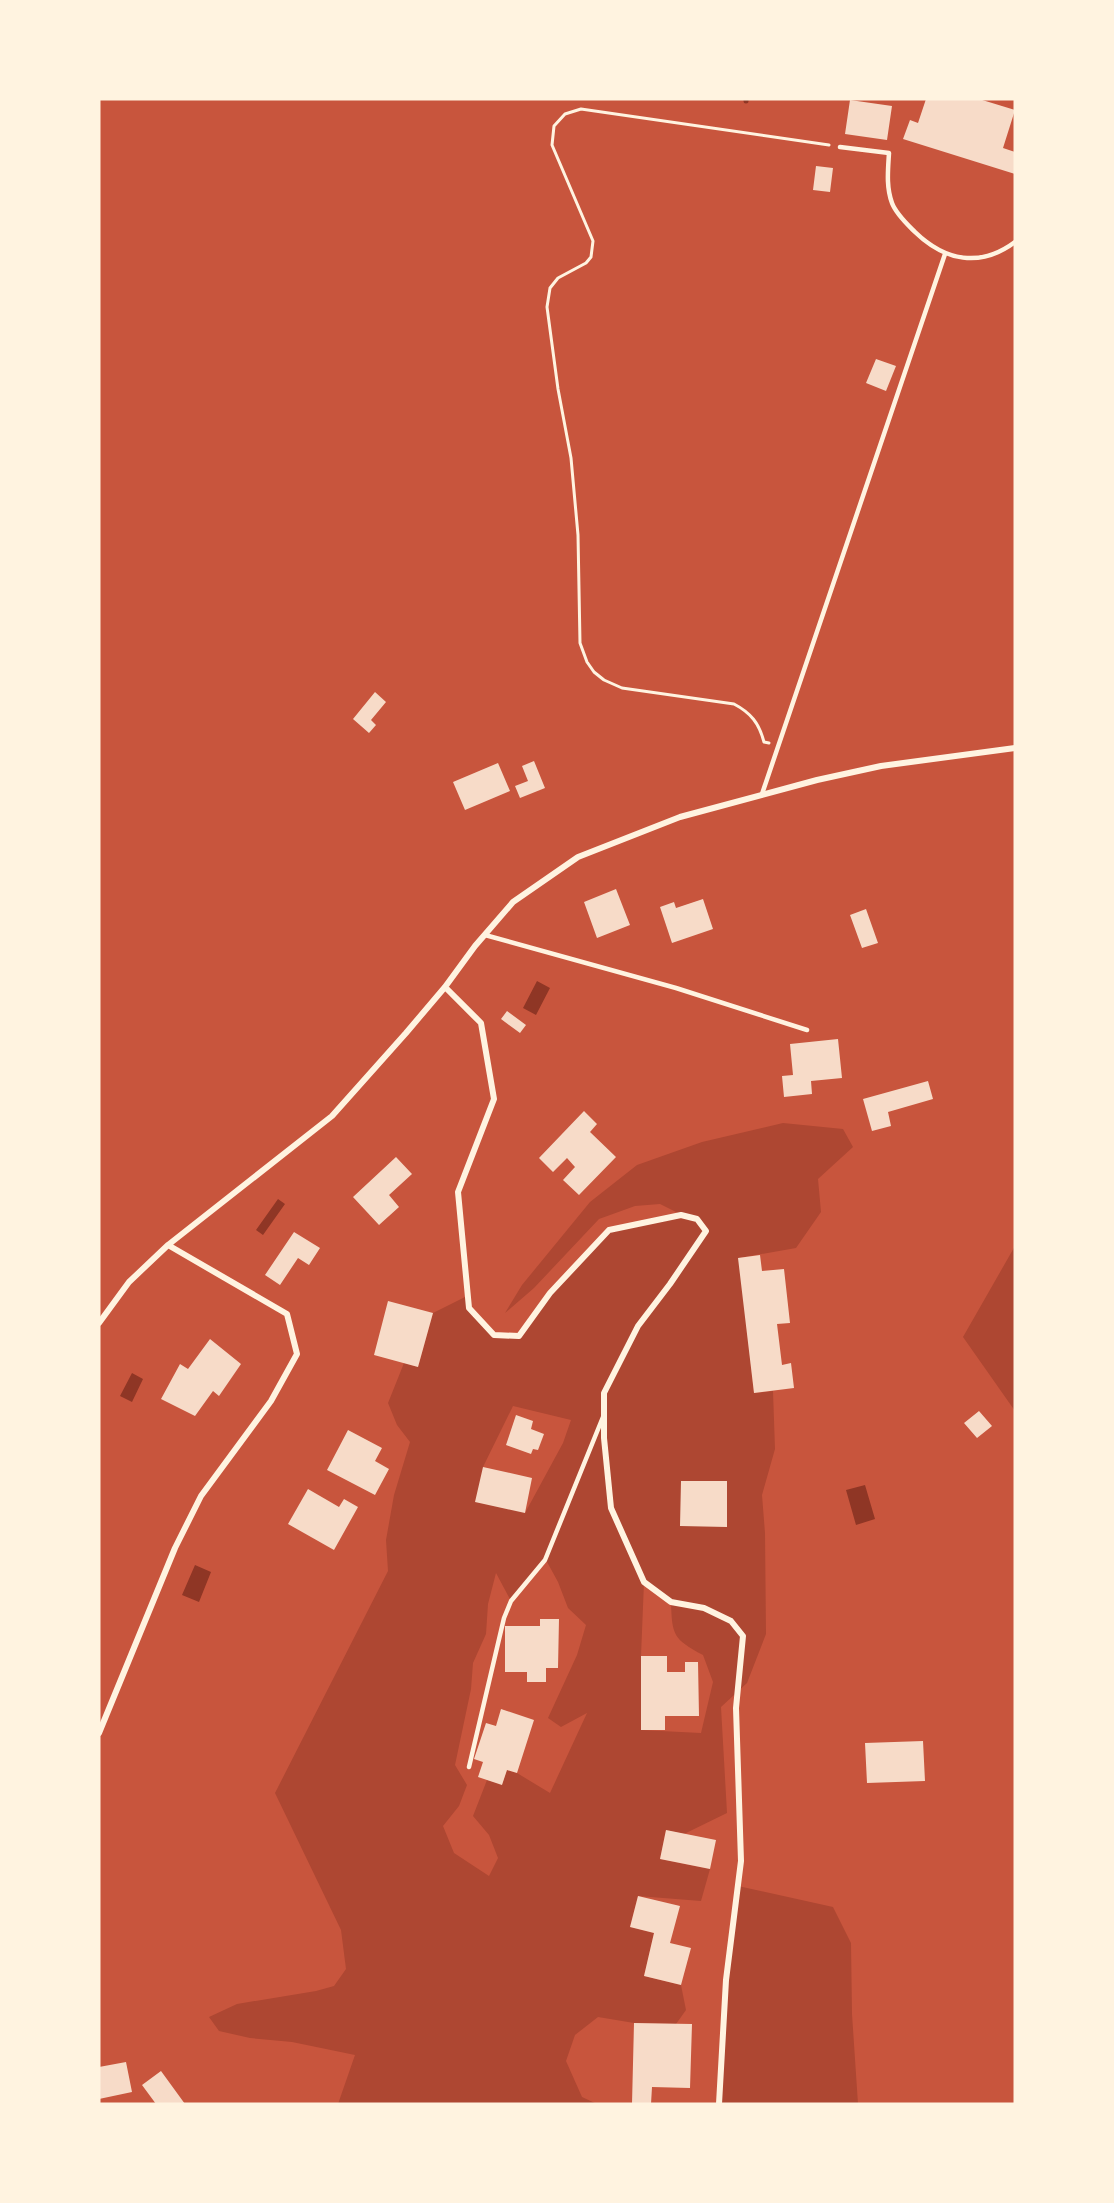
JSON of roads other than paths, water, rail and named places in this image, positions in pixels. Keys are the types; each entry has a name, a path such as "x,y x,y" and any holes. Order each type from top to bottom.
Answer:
{"street":[{"path":"99,1323 129,1282 168,1245 332,1116 445,987 513,902 578,856 680,817 762,794 880,766 1015,748"},
{"path":"445,987 481,1023 494,1099 458,1192 469,1308 494,1335 519,1336 550,1293 609,1230 681,1215 697,1219 706,1231 638,1326 604,1393 604,1414 611,1508 644,1582 671,1602 704,1608 731,1620 743,1636 736,1708 741,1861 726,1980 719,2104"},
{"path":"99,1733 176,1548 201,1496 271,1401 297,1354 287,1314 168,1245"}],"lane":[{"path":"840,147 889,153 887,185 893,205 907,225 924,241 945,254 969,259 1007,248 1015,242"},
{"path":"762,794 945,254"},
{"path":"485,935 676,988 807,1030"},
{"path":"469,1767 504,1618 511,1601 532,1579 545,1560 604,1414"}]}
